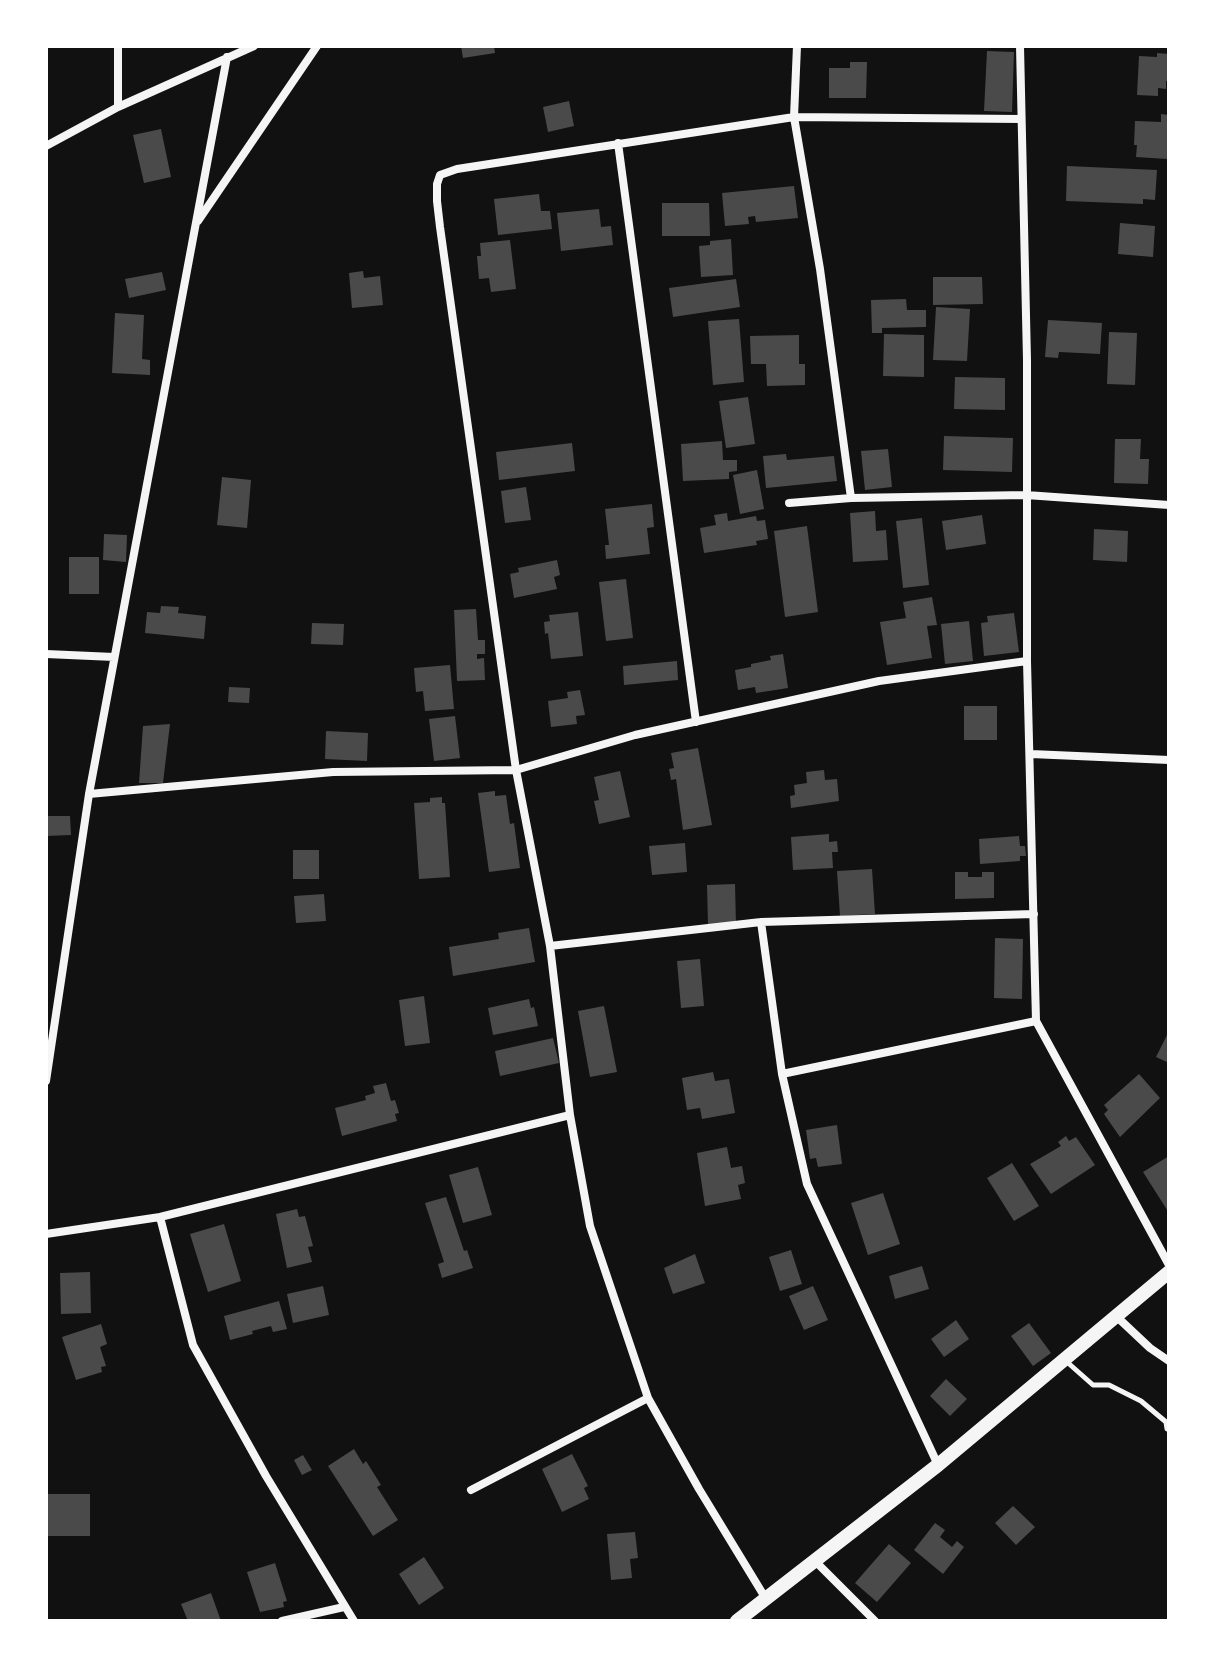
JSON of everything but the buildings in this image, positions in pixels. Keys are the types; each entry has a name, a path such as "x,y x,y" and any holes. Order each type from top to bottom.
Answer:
{"main road":[{"path":"737,1621 938,1465 1169,1272"}],"street":[{"path":"118,46 118,107"},
{"path":"46,146 118,107 254,46"},
{"path":"195,226 317,46"},
{"path":"797,46 794,117 820,269 851,498"},
{"path":"1020,46 1027,360 1027,661 1036,1021 1169,1265"},
{"path":"46,1081 89,794 227,57"},
{"path":"766,1599 648,1398 590,1226 570,1115 550,946 516,770 440,227 437,184 440,175 446,172 794,117 1021,119"},
{"path":"618,143 696,722"},
{"path":"789,503 851,498 1026,495 1169,505"},
{"path":"46,654 114,657"},
{"path":"89,794 333,772 516,770 635,735 879,681 1027,661"},
{"path":"1031,754 1169,760"},
{"path":"550,946 761,922 1034,914"},
{"path":"761,922 782,1074 807,1184 938,1465"},
{"path":"782,1074 1036,1021"},
{"path":"46,1234 160,1217 570,1115"},
{"path":"160,1217 193,1345 266,1476 354,1621"},
{"path":"1115,1315 1150,1348 1169,1361"},
{"path":"471,1490 648,1398"},
{"path":"815,1561 875,1621"},
{"path":"282,1621 344,1607"}],"lane":[{"path":"1063,1359 1093,1385 1109,1385 1141,1401 1166,1422 1167,1429"}]}
